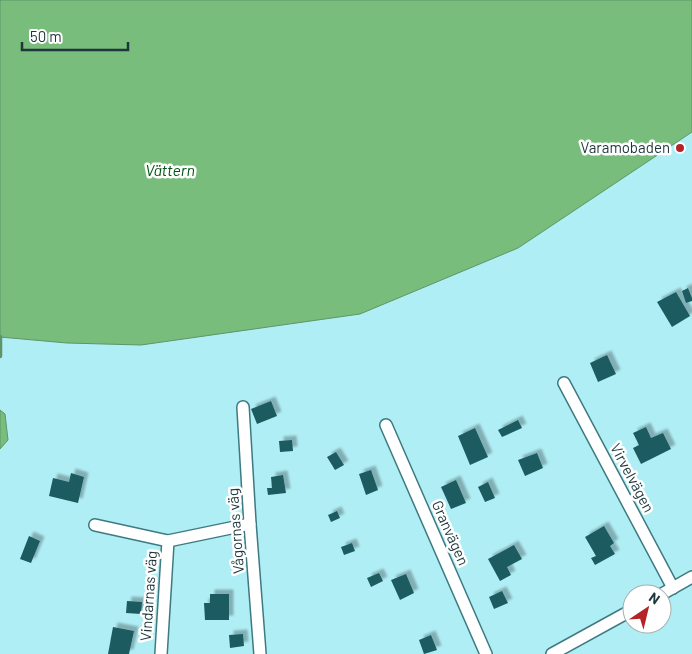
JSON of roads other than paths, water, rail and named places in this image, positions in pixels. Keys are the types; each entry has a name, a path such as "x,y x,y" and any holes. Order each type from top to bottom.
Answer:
{"street":[{"name":"Virvelvägen","path":"564,383 673,588"},
{"name":"Vågornas väg","path":"243,407 260,654"},
{"name":"Granvägen","path":"386,425 486,654"},
{"name":"Vindarnas väg","path":"95,525 168,541 250,524"},
{"name":"Vindarnas väg","path":"161,654 168,541"},
{"path":"673,588 692,577"},
{"path":"552,654 622,616"}],"water":[{"name":"Vättern","path":"0,0 692,0 692,132 518,248 360,314 141,345 67,343 0,337"},
{"path":"0,410 5,414 8,440 0,449"}],"waterway":[{"path":"0,337 0,356"}],"place":[{"name":"Varamobaden","path":"680,148"}]}
